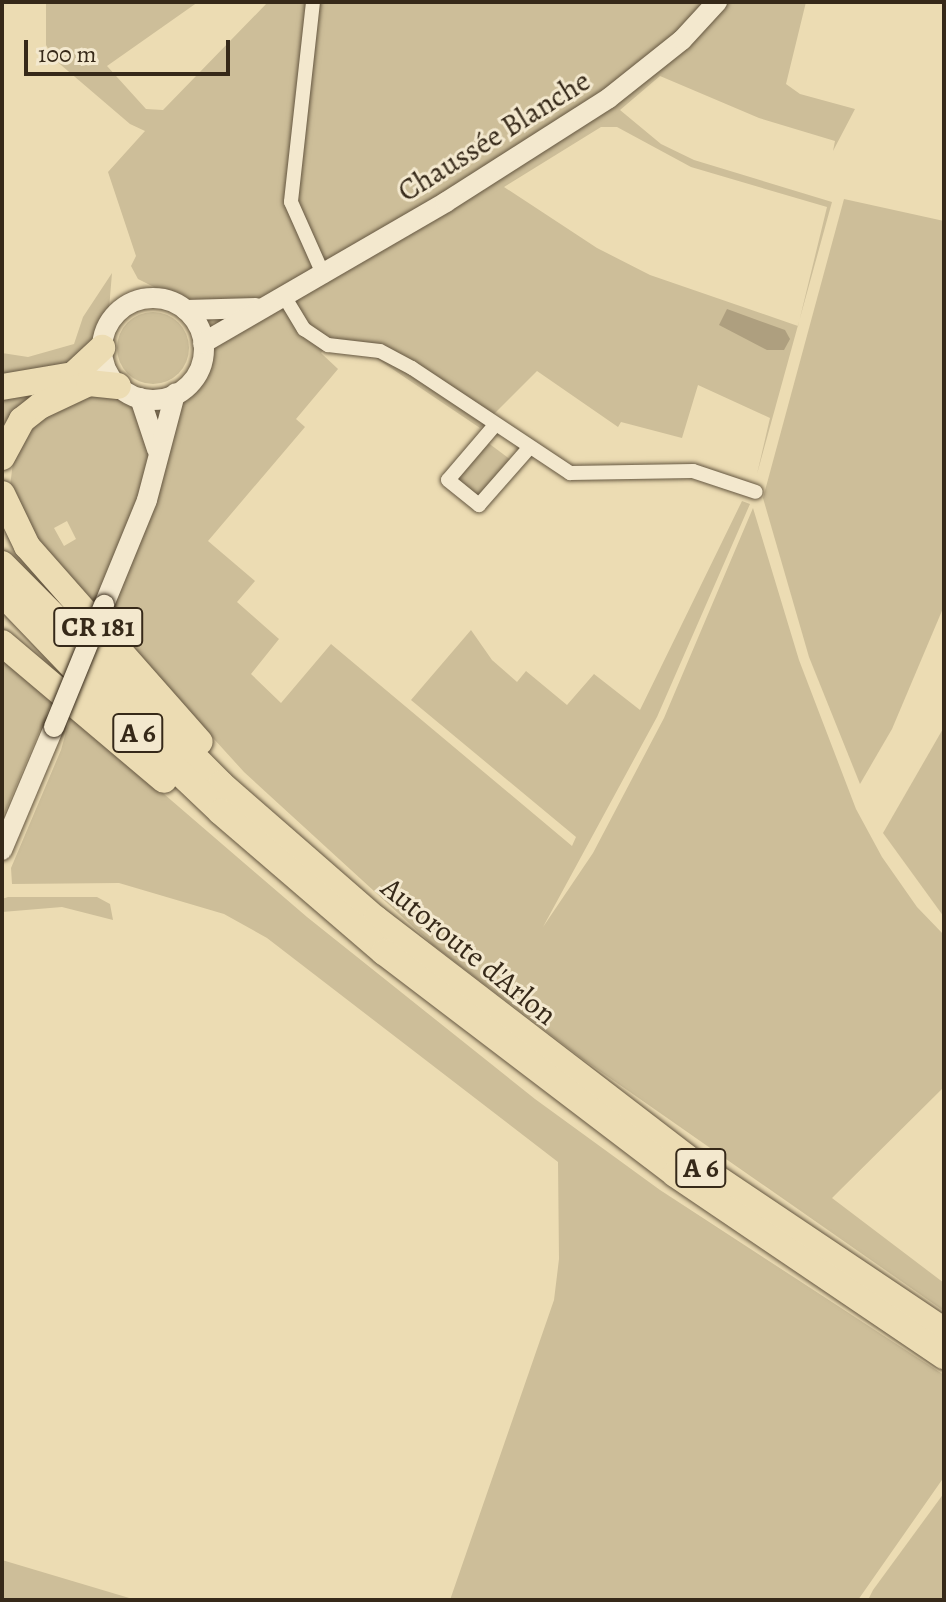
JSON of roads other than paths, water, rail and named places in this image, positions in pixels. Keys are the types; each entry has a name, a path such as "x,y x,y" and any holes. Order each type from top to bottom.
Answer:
{"highway":[{"path":"2,387 73,375 102,348"},
{"path":"2,457 22,420 40,406 89,383 129,392"},
{"name":"CR 181","path":"2,494 27,546 209,752 221,784"},
{"name":"Autoroute d'Arlon","path":"2,564 221,784 376,919 580,1080 944,1331"},
{"name":"Autoroute d'Arlon","path":"2,593 118,714 282,865 573,1100 944,1356"},
{"name":"A 6","path":"2,643 233,839 282,865"}],"main road":[{"name":"Chaussée Blanche","path":"203,343 263,307 324,276 609,98 682,40 717,2"},
{"path":"186,310 203,343 198,373 175,394 129,392 103,362 102,348 111,320 134,301 161,298 186,310 263,307"},
{"name":"CR 181","path":"129,392 157,449"},
{"name":"CR 181","path":"2,850 147,500 157,449 175,394"}],"street":[{"path":"313,2 291,202 324,276"},
{"path":"284,296 304,329 328,345 380,351 570,473 693,471 756,492"},
{"path":"495,425 448,480 479,505 529,448"}]}
